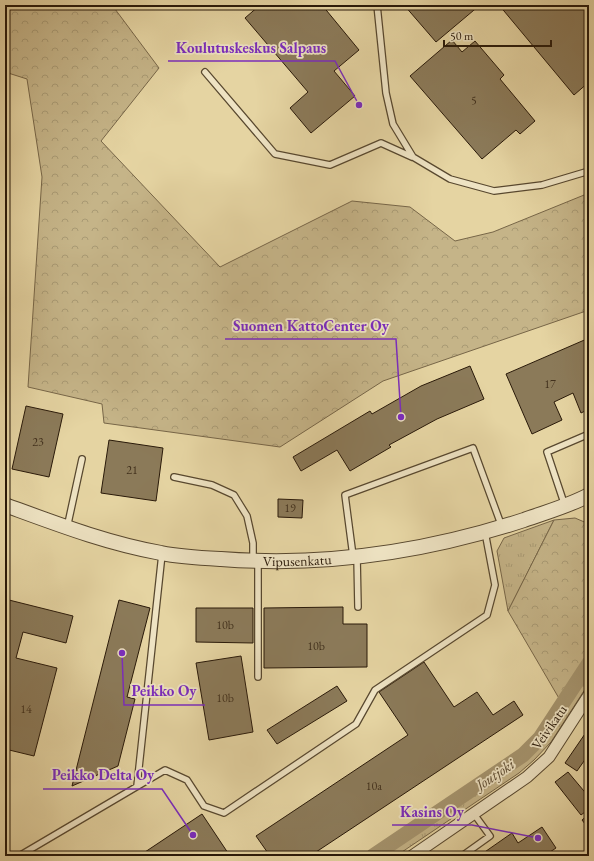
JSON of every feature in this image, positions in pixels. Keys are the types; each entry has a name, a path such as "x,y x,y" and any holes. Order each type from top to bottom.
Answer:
{"street":[{"name":"Vipusenkatu","path":"5,506 89,536 129,547 162,554 256,562 307,561 403,551 485,532 588,500"},
{"name":"Veivikatu","path":"412,856 527,777 549,757 589,695"}],"lane":[{"path":"377,5 386,93 393,124 412,157"},
{"path":"205,72 275,154 330,165 381,143 412,157 450,179 494,191 542,185 589,171"},
{"path":"565,506 547,452 589,434"},
{"path":"358,607 355,557 345,495 473,448 502,527"},
{"path":"67,528 82,459"},
{"path":"174,477 212,485 234,495 247,516 256,562 258,677"},
{"path":"19,856 165,770 187,780 204,806 224,812 356,724 375,690 487,615 496,585 485,532"},
{"path":"137,786 162,554"},
{"path":"462,856 490,836 474,814"}],"green space":[{"path":"5,5 112,5 159,68 101,141 220,267 352,201 410,207 455,241 493,232 589,193 589,310 383,381 280,447 104,423 102,404 28,387 42,177 27,79 5,72"},
{"path":"575,518 589,524 589,655 560,700 508,611 554,520"},
{"path":"554,520 508,611 497,551 504,538"},
{"path":"589,667 589,683 551,742 534,760 519,773 396,856 382,856 523,758 543,740"}],"building":[{"path":"260,5 322,5 359,50 334,71 355,96 311,133 290,108 308,92 245,18"},
{"path":"404,5 480,5 436,42"},
{"path":"499,5 589,5 589,82 574,95"},
{"path":"452,40 462,52 475,41 504,75 500,79 535,121 520,134 516,130 482,159 410,76"},
{"path":"589,338 589,409 581,413 573,393 554,402 562,420 532,434 506,374"},
{"path":"470,366 484,399 437,419 389,445 391,447 350,471 337,450 301,471 293,457 370,411 372,414 421,386"},
{"path":"26,406 63,414 49,477 12,469"},
{"path":"109,440 163,448 156,501 101,493"},
{"path":"278,499 303,500 302,518 278,517"},
{"path":"5,599 73,616 66,643 23,632 16,658 57,668 34,756 5,749"},
{"path":"119,600 150,608 127,697 135,699 118,766 72,786"},
{"path":"343,607 343,624 367,624 367,667 264,668 264,608"},
{"path":"196,608 253,608 253,643 196,642"},
{"path":"241,656 253,732 209,740 196,663"},
{"path":"424,662 454,707 477,692 493,715 514,701 523,715 310,856 270,856 256,836 408,735 379,692"},
{"path":"337,686 347,701 277,744 267,730"},
{"path":"589,728 589,754 577,771 565,763"},
{"path":"568,772 589,797 589,809 581,815 555,782"},
{"path":"202,814 230,856 139,856"},
{"path":"589,814 589,829 582,820"},
{"path":"542,827 556,848 544,856 479,856 512,833 518,843"}],"waterway":[{"name":"Joutjoki","path":"373,856 523,755 540,738 589,663"}],"place":[{"name":"Koulutuskeskus Salpaus","path":"359,105"},
{"name":"Suomen KattoCenter Oy","path":"401,417"},
{"name":"Peikko Oy","path":"122,653"},
{"name":"Peikko Delta Oy","path":"193,835"},
{"name":"Kasins Oy","path":"538,838"}]}
